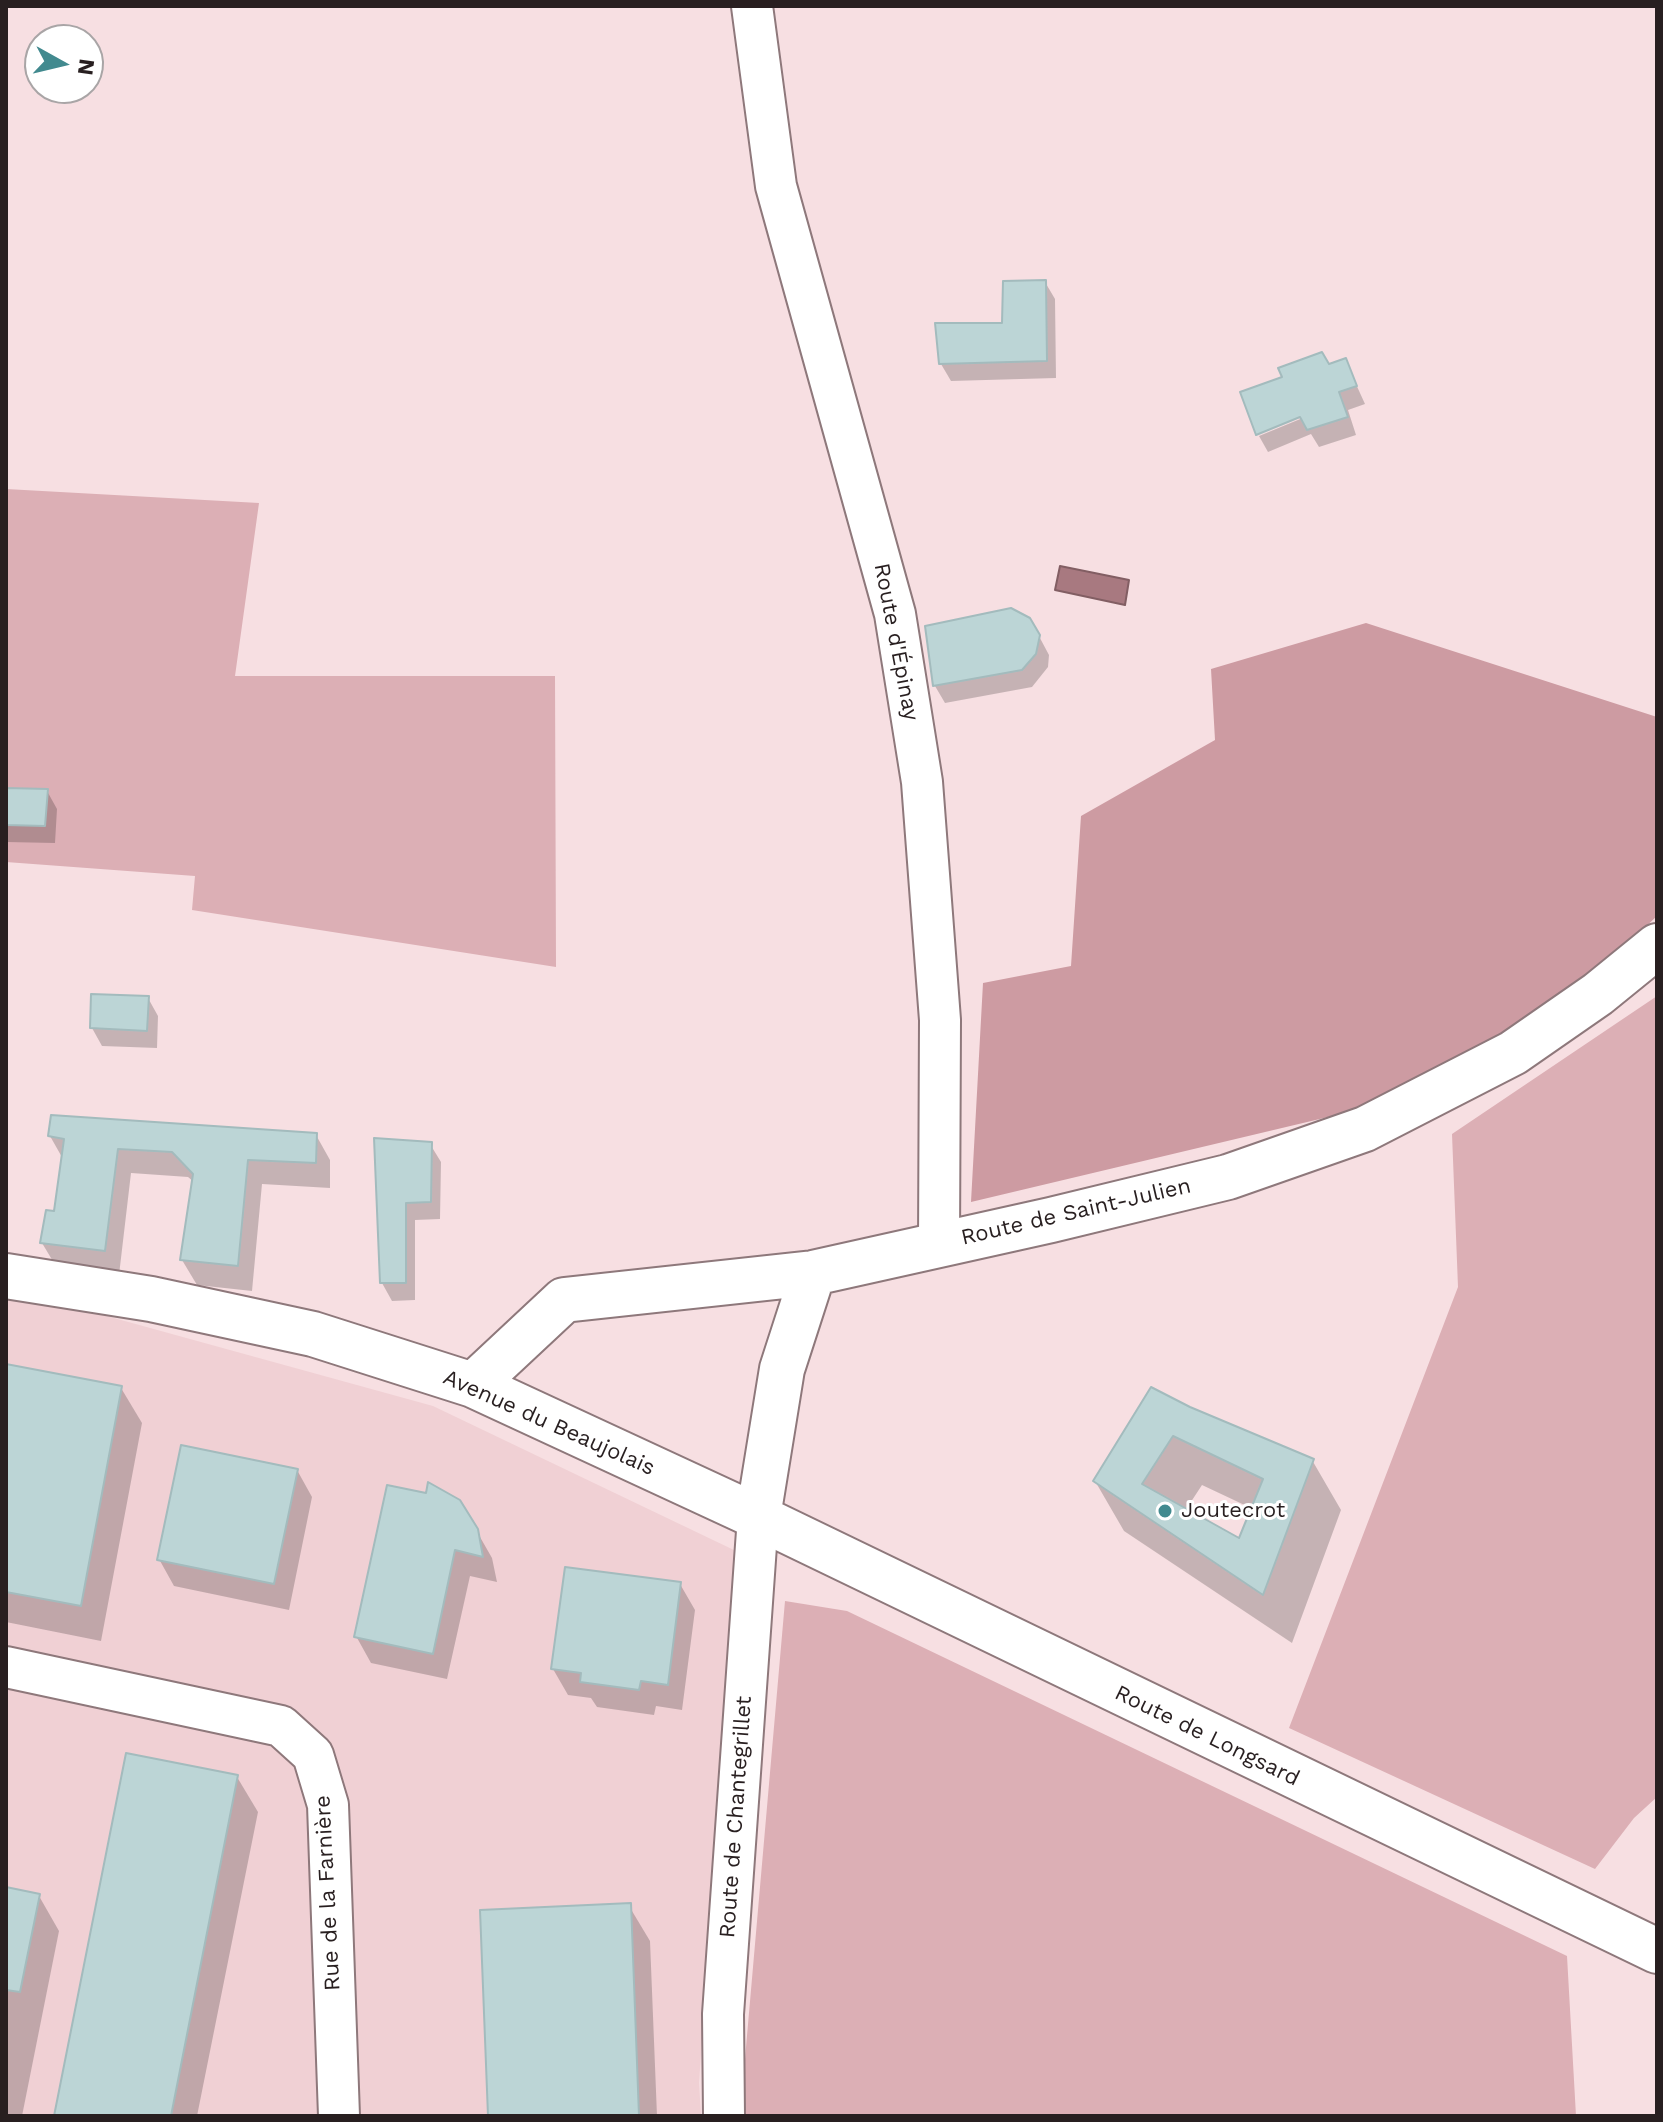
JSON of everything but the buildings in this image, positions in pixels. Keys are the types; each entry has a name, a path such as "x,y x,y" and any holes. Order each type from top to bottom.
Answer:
{"main road":[{"name":"Route de Saint-Julien","path":"473,1385 564,1300 813,1273 1228,1177 1365,1129 1513,1053 1598,994 1657,946"},
{"path":"758,1517 782,1369 813,1273"},
{"name":"Avenue du Beaujolais","path":"6,1276 151,1299 313,1334 473,1385 758,1517"},
{"name":"Route de Longsard","path":"758,1517 1657,1951"}],"street":[{"name":"Route d'Épinay","path":"752,6 776,186 895,614 922,782 940,1020 939,1244"},
{"name":"Route de Chantegrillet","path":"724,2116 723,2014 758,1517"},
{"name":"Rue de la Farnière","path":"6,1667 281,1726 313,1755 328,1805 339,2116"}],"shaded area":[{"path":"6,489 259,503 235,676 555,676 556,967 192,910 195,876 6,862"},
{"path":"1060,566 1129,580 1125,605 1055,590"},
{"path":"1366,623 1657,717 1657,916 1620,951 1504,1034 1366,1108 971,1202 983,983 1071,966 1081,816 1215,740 1211,669"},
{"path":"1657,996 1657,1797 1634,1818 1595,1869 1289,1728 1458,1287 1452,1134"},
{"path":"6,1297 103,1315 433,1406 736,1551 699,2083 701,2116 6,2116"},
{"path":"785,1601 847,1611 1567,1956 1576,2116 745,2116 744,2070"}],"place":[{"name":"Joutecrot","path":"1165,1511"}]}
